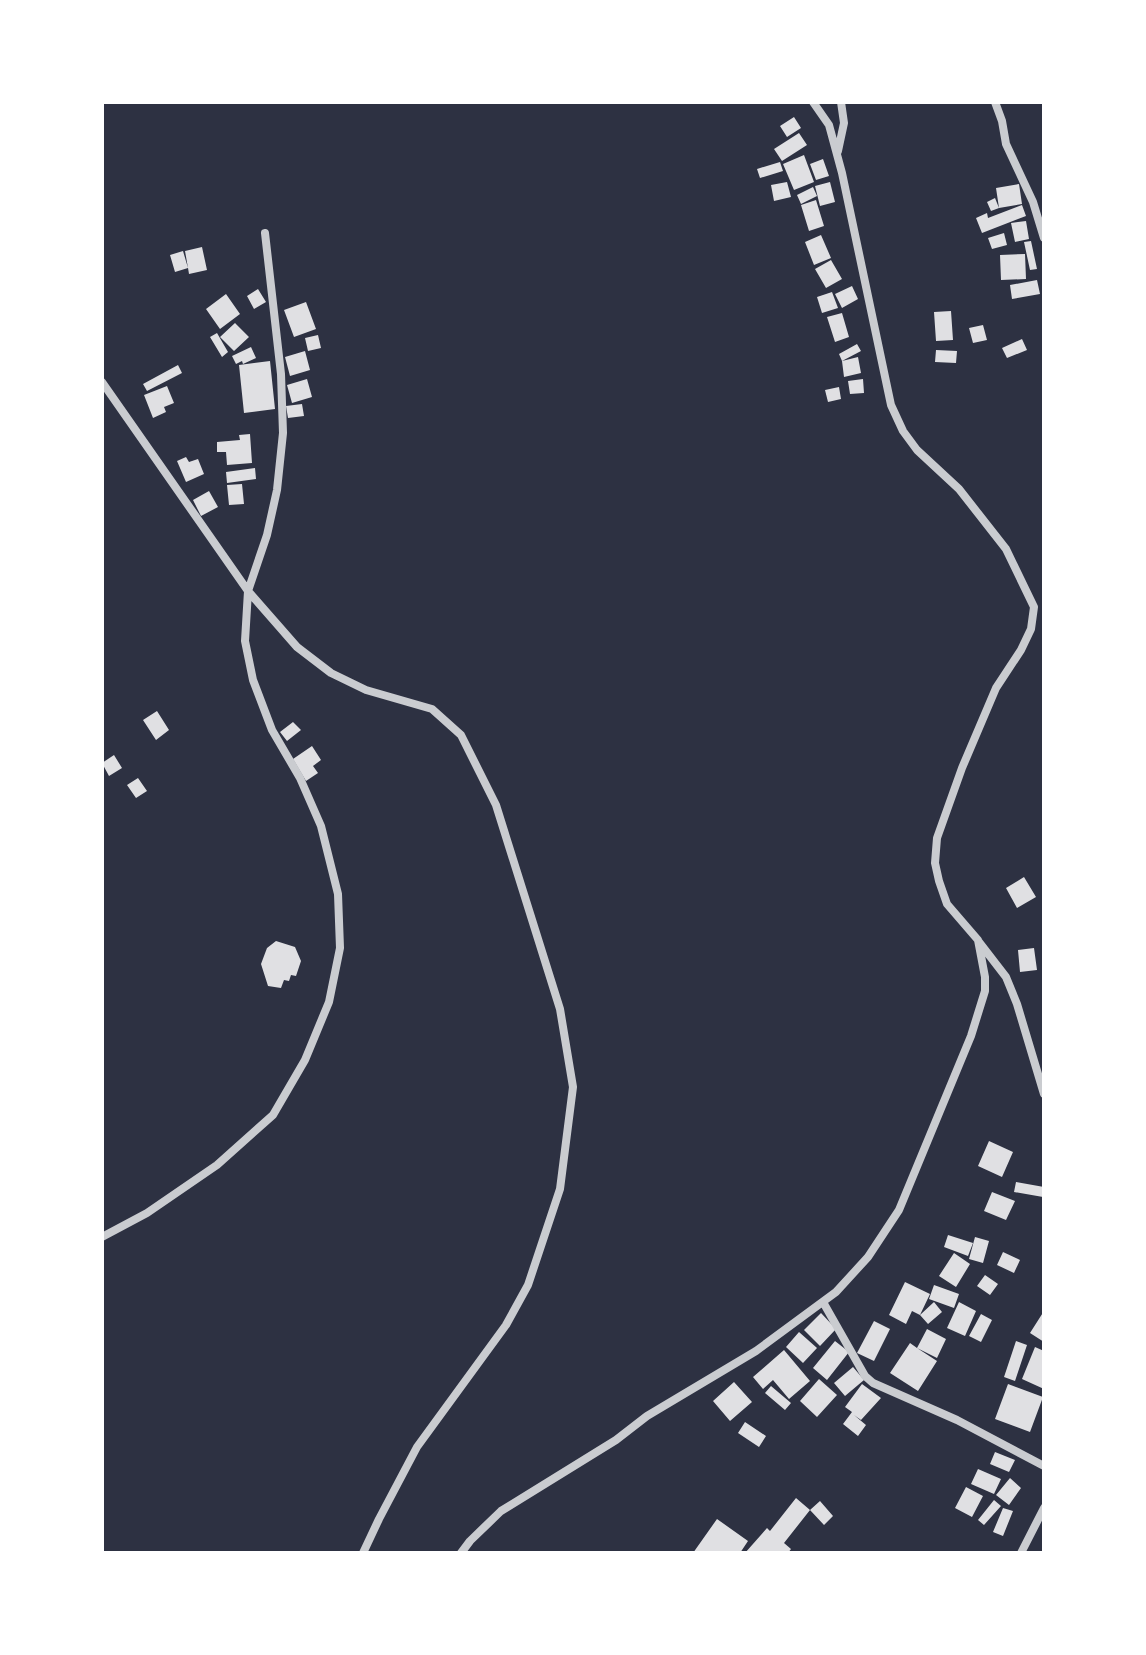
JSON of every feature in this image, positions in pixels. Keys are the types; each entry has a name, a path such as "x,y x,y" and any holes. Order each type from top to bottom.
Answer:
{"street":[{"path":"813,102 829,125 837,155 891,405 903,431 917,450 959,489 1006,549 1034,607 1031,629 996,688 962,768 937,838 935,863 947,904 1006,977 1044,1094"},
{"path":"837,155 844,123 841,102"},
{"path":"995,102 1006,144 1033,202 1044,238"},
{"path":"102,1237 147,1213 217,1165 273,1115 305,1060 329,1002 340,948 338,894 321,826 300,778 272,730 253,680 245,641 248,591 267,535 277,490 283,433 281,374 265,233"},
{"path":"102,382 248,591 297,647 331,673 366,690 432,709 461,735 496,805 560,1009 573,1087 560,1189 528,1285 506,1325 417,1447 363,1553"},
{"path":"461,1553 501,1511 647,1416 756,1351 836,1292 868,1257 899,1210 971,1036 985,991 978,940"},
{"path":"823,1302 865,1376 873,1383 945,1415 1044,1466"},
{"path":"1021,1553 1044,1508"}],"building":[{"path":"794,117 801,128 787,137 780,126"},
{"path":"799,133 807,145 782,161 774,149"},
{"path":"804,155 814,182 794,190 783,164"},
{"path":"823,159 829,176 816,180 810,164"},
{"path":"780,162 783,171 760,178 757,169"},
{"path":"787,182 791,197 774,201 771,185"},
{"path":"830,182 835,202 820,206 815,186"},
{"path":"1019,184 1022,204 999,208 996,188"},
{"path":"813,187 817,196 801,204 797,195"},
{"path":"995,198 999,208 991,211 987,202"},
{"path":"816,200 824,226 809,231 801,205"},
{"path":"1022,205 1026,216 982,233 976,218 987,213 988,218"},
{"path":"1026,221 1029,239 1015,242 1011,223"},
{"path":"1004,233 1007,245 992,249 988,238"},
{"path":"821,235 831,258 814,265 805,242"},
{"path":"1031,241 1037,269 1030,270 1024,242"},
{"path":"202,247 207,270 189,274 185,251"},
{"path":"183,251 188,268 175,272 170,255"},
{"path":"1025,254 1026,279 1001,280 1000,255"},
{"path":"831,260 842,279 826,288 815,269"},
{"path":"1037,280 1040,294 1012,299 1010,285"},
{"path":"852,286 858,299 842,308 835,294"},
{"path":"258,289 266,302 254,309 247,296"},
{"path":"832,292 838,308 822,313 817,297"},
{"path":"226,294 240,314 220,329 206,309"},
{"path":"306,302 316,329 294,337 284,310"},
{"path":"951,311 953,340 936,341 934,312"},
{"path":"842,313 849,337 835,342 827,317"},
{"path":"235,323 249,337 234,351 220,337"},
{"path":"983,325 987,340 973,343 969,328"},
{"path":"217,333 228,352 222,357 210,337"},
{"path":"318,335 321,348 308,351 305,338"},
{"path":"1022,339 1027,350 1007,358 1002,348"},
{"path":"857,344 861,351 842,361 839,354"},
{"path":"251,347 256,358 236,364 232,356"},
{"path":"936,350 957,351 956,363 935,362"},
{"path":"305,351 310,370 290,376 285,357"},
{"path":"858,357 861,373 844,377 842,361"},
{"path":"270,361 275,409 244,413 239,365"},
{"path":"178,365 182,373 147,391 143,384"},
{"path":"307,379 312,397 292,403 287,385"},
{"path":"863,379 864,393 850,394 848,381"},
{"path":"167,386 174,403 164,407 166,412 153,418 144,395"},
{"path":"839,387 841,399 828,402 825,390"},
{"path":"302,404 304,416 288,418 286,406"},
{"path":"250,434 252,463 227,465 226,452 217,452 217,442 240,440 239,435"},
{"path":"186,457 189,462 198,459 204,474 186,482 177,461"},
{"path":"255,468 256,479 227,483 226,472"},
{"path":"242,484 244,504 229,505 227,485"},
{"path":"209,491 218,507 201,516 193,500"},
{"path":"157,711 169,730 156,740 143,720"},
{"path":"293,722 301,730 287,741 280,732"},
{"path":"312,746 321,760 313,766 318,773 306,781 293,759"},
{"path":"114,755 122,768 109,776 102,763"},
{"path":"138,778 147,791 136,798 127,785"},
{"path":"1024,877 1036,897 1017,908 1006,888"},
{"path":"276,941 295,947 301,961 296,976 291,975 289,981 284,980 281,988 268,986 261,964 267,948"},
{"path":"1034,948 1037,970 1020,972 1018,950"},
{"path":"989,1141 1013,1152 1002,1177 978,1166"},
{"path":"1016,1182 1044,1187 1043,1197 1014,1192"},
{"path":"992,1192 1015,1201 1006,1220 984,1211"},
{"path":"948,1235 973,1243 968,1256 944,1247"},
{"path":"975,1237 989,1241 983,1263 969,1259"},
{"path":"1003,1252 1020,1260 1014,1273 997,1265"},
{"path":"954,1253 970,1264 956,1287 939,1276"},
{"path":"985,1275 998,1284 990,1295 977,1286"},
{"path":"905,1282 930,1294 920,1315 912,1311 906,1324 889,1315"},
{"path":"934,1285 959,1294 954,1308 929,1299"},
{"path":"934,1302 942,1312 928,1324 920,1315"},
{"path":"959,1302 976,1311 965,1336 947,1328"},
{"path":"1044,1311 1044,1342 1030,1333"},
{"path":"821,1313 836,1329 820,1346 804,1330"},
{"path":"981,1314 992,1320 981,1342 969,1336"},
{"path":"874,1321 890,1329 874,1361 857,1353"},
{"path":"927,1329 946,1339 937,1358 917,1348"},
{"path":"799,1332 817,1348 803,1363 786,1347"},
{"path":"835,1341 849,1352 827,1380 813,1368"},
{"path":"1016,1341 1027,1345 1015,1381 1004,1377"},
{"path":"910,1343 937,1361 918,1391 890,1373"},
{"path":"1035,1347 1044,1351 1044,1389 1022,1379"},
{"path":"784,1350 810,1381 789,1399 773,1380 763,1389 753,1377"},
{"path":"853,1367 864,1380 845,1396 834,1383"},
{"path":"819,1379 837,1395 817,1417 800,1401"},
{"path":"734,1382 752,1402 730,1421 713,1401"},
{"path":"862,1384 881,1398 861,1420 854,1415 866,1425 858,1436 843,1424 852,1412 845,1407"},
{"path":"1008,1384 1043,1397 1030,1432 995,1419"},
{"path":"771,1386 791,1403 785,1410 765,1393"},
{"path":"745,1422 766,1436 759,1447 738,1433"},
{"path":"995,1452 1015,1460 1009,1472 990,1464"},
{"path":"978,1469 1001,1479 994,1494 971,1484"},
{"path":"1010,1478 1021,1488 1009,1505 996,1495"},
{"path":"966,1487 983,1496 972,1517 955,1508"},
{"path":"796,1498 810,1510 784,1543 791,1549 788,1553 745,1553 767,1528 770,1531"},
{"path":"994,1500 1001,1506 984,1525 978,1520"},
{"path":"820,1501 833,1516 824,1525 810,1510"},
{"path":"1003,1508 1013,1511 1003,1536 993,1532"},
{"path":"717,1519 748,1541 740,1553 693,1553"}]}
